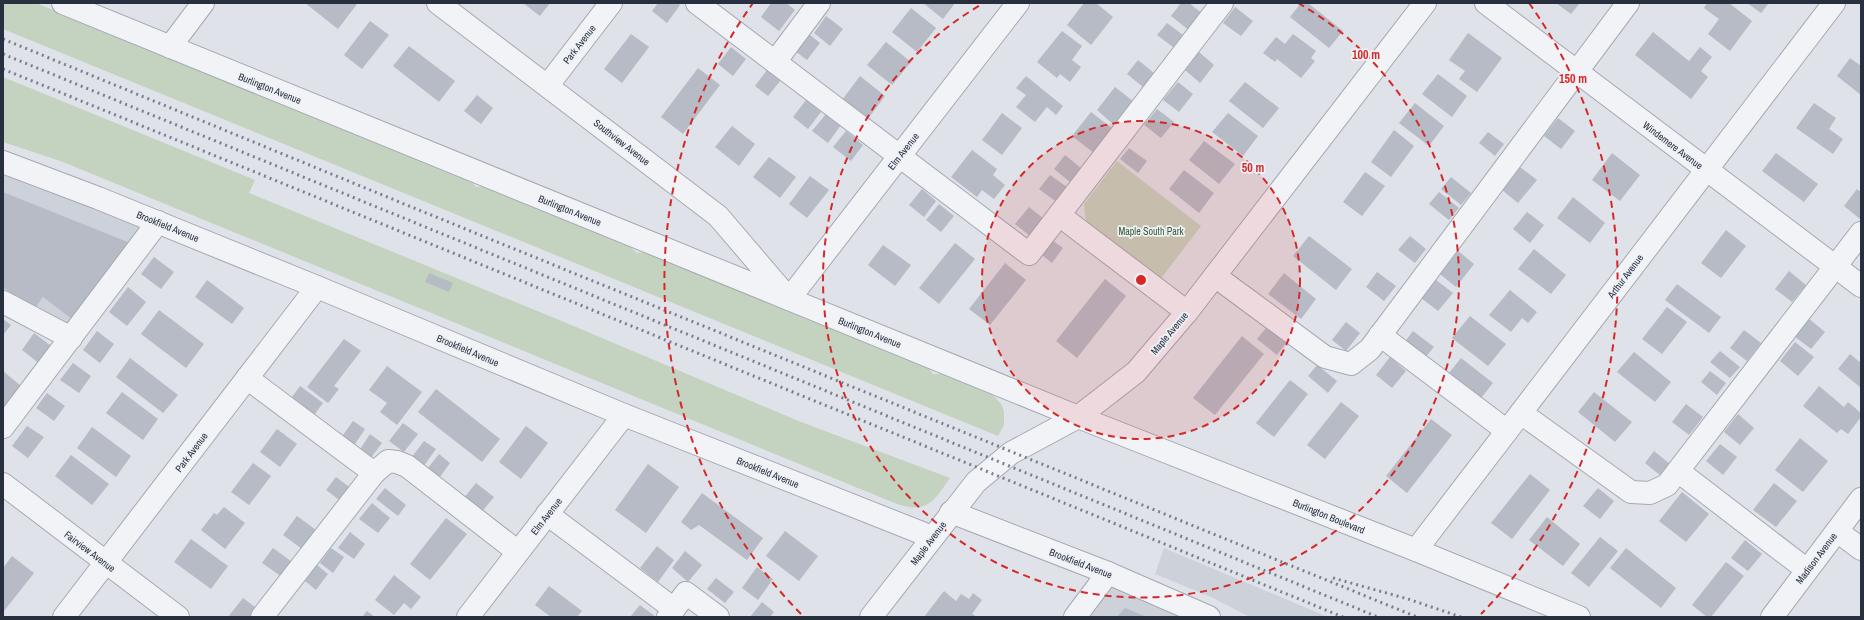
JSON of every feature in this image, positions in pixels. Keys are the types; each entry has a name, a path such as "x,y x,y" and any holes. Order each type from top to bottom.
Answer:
{"street":[{"name":"Burlington Avenue","path":"63,3 1078,417"},
{"path":"170,47 203,3"},
{"name":"Southview Avenue","path":"438,3 548,85 718,216 789,299"},
{"name":"Park Avenue","path":"548,85 611,3"},
{"path":"697,3 1029,254 1222,3"},
{"path":"775,62 819,3"},
{"name":"Elm Avenue","path":"789,299 1018,3"},
{"name":"Maple Avenue","path":"871,617 951,512 976,482 1012,453 1078,417 1136,372 1187,312 1425,3"},
{"name":"Windemere Avenue","path":"1486,3 1861,286"},
{"path":"1215,276 1325,357 1351,364 1370,349 1628,3"},
{"name":"Arthur Avenue","path":"1416,550 1834,3"},
{"name":"Brookfield Avenue","path":"3,162 98,198 317,286 624,415 932,537"},
{"path":"1059,215 1187,312"},
{"path":"3,427 158,222"},
{"path":"1520,413 1630,492 1650,493 1667,485 1861,232"},
{"name":"Park Avenue","path":"64,617 317,286"},
{"path":"3,302 71,338"},
{"path":"1380,335 1507,431"},
{"path":"247,378 374,473"},
{"name":"Elm Avenue","path":"468,617 624,415"},
{"name":"Burlington Boulevard","path":"1078,417 1416,550 1579,617"},
{"path":"262,617 374,473 388,461 397,462 407,466 518,552"},
{"path":"1678,471 1807,570"},
{"name":"Fairview Avenue","path":"3,484 178,617"},
{"name":"Madison Avenue","path":"1772,617 1861,499"},
{"name":"Brookfield Avenue","path":"951,512 1108,573 1209,617"},
{"path":"547,514 671,613 686,593 718,617"},
{"path":"1837,531 1861,549"},
{"path":"1075,617 1108,573"}],"shaded area":[{"path":"3,165 160,229 75,343 3,305"},
{"path":"1164,548 1328,617 1250,617 1211,597 1155,574"},
{"path":"1114,580 1199,617 1084,617"}],"green space":[{"path":"3,3 36,3 470,180 476,187 484,186 629,246 637,253 646,252 929,368 933,374 943,374 993,395 1002,405 1004,412 1004,425 998,436 3,29"},
{"path":"3,77 255,180 249,193 564,322 801,422 950,478 934,499 923,506 907,507 897,504 63,162 3,142"},
{"name":"Maple South Park","path":"1117,161 1201,226 1159,281 1086,225 1084,204"}],"building":[{"path":"305,3 355,3 357,4 338,29"},
{"path":"523,3 550,3 540,16"},
{"path":"658,3 677,3 680,5 667,23 652,11"},
{"path":"771,3 786,3 795,10 779,31 761,17"},
{"path":"923,3 955,3 943,19"},
{"path":"1084,3 1096,3 1113,17 1091,45 1067,25"},
{"path":"1181,3 1189,3 1203,14 1190,31 1171,16"},
{"path":"1301,3 1308,3 1343,31 1329,48 1290,17"},
{"path":"1556,3 1580,3 1571,14"},
{"path":"1707,3 1729,3 1752,21 1730,51 1708,34 1719,19 1704,8"},
{"path":"1747,3 1769,3 1761,13"},
{"path":"1235,7 1253,21 1241,36 1223,23"},
{"path":"911,8 936,28 917,52 892,32"},
{"path":"826,16 843,29 830,46 814,33"},
{"path":"370,21 389,35 362,69 344,55"},
{"path":"1167,23 1183,35 1173,47 1157,35"},
{"path":"1062,31 1082,46 1072,60 1081,67 1070,82 1060,74 1057,78 1037,62"},
{"path":"1653,32 1689,61 1700,47 1712,57 1701,71 1708,77 1691,99 1635,55"},
{"path":"1468,33 1502,58 1477,92 1459,79 1465,71 1449,60"},
{"path":"631,34 649,47 622,83 604,69"},
{"path":"809,34 820,43 807,60 795,51"},
{"path":"1293,34 1316,51 1311,58 1315,61 1301,78 1277,59 1275,62 1263,53 1276,37 1285,44"},
{"path":"886,42 911,62 892,85 867,65"},
{"path":"409,46 455,81 439,102 393,66"},
{"path":"731,47 746,59 733,76 718,64"},
{"path":"1199,52 1214,65 1200,83 1185,70"},
{"path":"1850,58 1861,66 1861,95 1837,76"},
{"path":"1138,60 1154,73 1143,87 1127,74"},
{"path":"698,68 720,85 683,134 661,117"},
{"path":"767,70 781,80 768,96 755,86"},
{"path":"1438,74 1467,96 1452,117 1422,94"},
{"path":"860,76 885,96 867,120 842,100"},
{"path":"1026,76 1063,106 1056,115 1047,107 1035,122 1016,107 1026,95 1016,88"},
{"path":"1178,82 1193,94 1179,112 1163,100"},
{"path":"1245,82 1279,108 1263,128 1229,101"},
{"path":"1115,87 1133,101 1114,125 1097,110"},
{"path":"477,95 493,108 481,124 464,111"},
{"path":"806,100 821,112 808,129 793,117"},
{"path":"1415,103 1444,126 1429,146 1399,123"},
{"path":"1814,103 1836,118 1829,129 1843,139 1833,154 1796,128"},
{"path":"1157,109 1174,122 1161,138 1144,125"},
{"path":"1091,112 1113,129 1094,153 1072,136"},
{"path":"1002,113 1022,128 1002,155 982,140"},
{"path":"1228,113 1258,136 1243,156 1212,132"},
{"path":"826,114 841,125 828,143 812,131"},
{"path":"1558,118 1575,131 1561,149 1544,136"},
{"path":"732,126 755,144 739,166 715,147"},
{"path":"1394,130 1414,146 1391,177 1371,162"},
{"path":"846,131 863,145 851,161 833,147"},
{"path":"1488,132 1504,144 1495,156 1479,143"},
{"path":"1204,141 1235,164 1219,184 1189,160"},
{"path":"1129,148 1147,161 1138,173 1120,159"},
{"path":"972,150 997,169 993,175 1005,185 994,199 982,190 977,197 951,177"},
{"path":"1612,153 1640,175 1620,201 1592,180"},
{"path":"1776,153 1818,184 1804,202 1762,171"},
{"path":"1065,155 1081,168 1070,182 1054,169"},
{"path":"769,157 796,177 780,198 753,177"},
{"path":"1520,167 1537,180 1518,203 1502,190"},
{"path":"1184,170 1214,193 1199,213 1169,189"},
{"path":"1365,172 1385,186 1362,216 1343,202"},
{"path":"1050,175 1067,187 1055,201 1039,189"},
{"path":"810,176 829,190 807,218 789,204"},
{"path":"1451,177 1471,193 1461,205 1441,189"},
{"path":"922,189 936,201 924,217 909,205"},
{"path":"1857,189 1861,192 1860,219 1844,206"},
{"path":"3,192 135,245 76,322 43,297 33,311 3,287"},
{"path":"1439,192 1459,208 1449,220 1429,204"},
{"path":"1573,197 1605,223 1590,243 1557,218"},
{"path":"939,204 954,216 941,232 926,220"},
{"path":"1029,207 1044,219 1030,236 1015,224"},
{"path":"1527,212 1544,225 1530,243 1513,229"},
{"path":"1726,230 1746,246 1721,278 1701,263"},
{"path":"1309,236 1352,269 1336,290 1293,256"},
{"path":"1410,236 1426,249 1415,263 1398,250"},
{"path":"1052,240 1063,248 1052,263 1042,255"},
{"path":"955,243 975,259 939,304 919,288"},
{"path":"883,245 911,265 895,286 868,265"},
{"path":"1534,249 1566,275 1551,294 1518,269"},
{"path":"1458,251 1474,264 1456,287 1440,274"},
{"path":"154,257 174,272 161,289 141,274"},
{"path":"1005,263 1026,280 990,325 969,309"},
{"path":"1789,271 1806,285 1792,302 1775,289"},
{"path":"1377,272 1396,286 1384,301 1366,287"},
{"path":"429,273 453,283 449,292 425,282"},
{"path":"1284,273 1316,299 1301,319 1268,294"},
{"path":"1105,279 1126,296 1077,358 1056,341"},
{"path":"207,280 244,308 232,324 195,297"},
{"path":"1436,280 1453,293 1438,311 1421,298"},
{"path":"1677,284 1721,317 1709,333 1665,300"},
{"path":"128,287 146,302 127,326 109,312"},
{"path":"1510,290 1537,312 1528,323 1522,318 1511,332 1489,315"},
{"path":"1667,307 1687,322 1662,354 1642,339"},
{"path":"159,310 204,344 186,368 141,334"},
{"path":"1470,316 1506,344 1488,366 1452,338"},
{"path":"1808,318 1825,332 1811,349 1794,336"},
{"path":"3,319 11,325 3,335"},
{"path":"1346,322 1360,333 1346,351 1332,340"},
{"path":"1266,328 1286,343 1277,355 1257,339"},
{"path":"1744,330 1761,343 1747,361 1730,348"},
{"path":"97,331 114,344 100,363 83,350"},
{"path":"1413,331 1434,347 1424,359 1404,343"},
{"path":"34,333 54,348 41,365 22,350"},
{"path":"1242,336 1264,354 1215,415 1193,398"},
{"path":"344,339 361,351 334,386 339,389 328,403 307,387"},
{"path":"1795,342 1814,357 1798,376 1780,361"},
{"path":"1720,351 1740,367 1730,378 1710,362"},
{"path":"1634,352 1671,382 1655,402 1617,372"},
{"path":"1850,354 1861,363 1861,388 1838,369"},
{"path":"1390,357 1406,371 1392,388 1376,375"},
{"path":"130,358 178,395 163,413 116,377"},
{"path":"1461,358 1493,383 1477,403 1445,378"},
{"path":"73,363 91,376 79,393 60,380"},
{"path":"1317,365 1337,381 1328,393 1308,376"},
{"path":"387,366 422,392 397,425 380,412 387,403 369,390"},
{"path":"3,371 21,386 3,409"},
{"path":"1710,371 1726,383 1717,395 1701,382"},
{"path":"1290,380 1308,394 1274,437 1256,423"},
{"path":"300,386 323,403 312,418 289,401"},
{"path":"1819,386 1844,407 1848,402 1861,413 1861,417 1848,434 1841,429 1837,433 1803,406"},
{"path":"436,389 500,439 482,462 418,412"},
{"path":"122,392 158,419 143,440 106,413"},
{"path":"1594,392 1632,422 1615,442 1578,412"},
{"path":"47,393 65,406 54,421 36,408"},
{"path":"1341,402 1359,416 1325,459 1307,445"},
{"path":"1686,404 1703,417 1689,435 1672,422"},
{"path":"1738,414 1754,428 1740,445 1724,432"},
{"path":"1431,419 1452,435 1407,493 1386,476"},
{"path":"353,421 365,429 353,447 341,438"},
{"path":"403,423 418,434 404,452 389,441"},
{"path":"27,426 44,437 28,458 12,446"},
{"path":"526,426 548,443 521,479 499,462"},
{"path":"92,427 131,456 116,477 77,448"},
{"path":"277,429 297,444 280,467 260,452"},
{"path":"370,434 382,443 370,459 359,451"},
{"path":"1800,438 1828,461 1803,492 1775,470"},
{"path":"424,441 436,449 423,467 411,458"},
{"path":"1720,444 1737,457 1723,475 1706,461"},
{"path":"1654,451 1670,464 1661,476 1645,463"},
{"path":"439,454 450,463 440,477 428,468"},
{"path":"71,455 109,484 92,505 55,476"},
{"path":"253,463 271,476 249,505 231,492"},
{"path":"648,464 679,487 646,533 615,510"},
{"path":"1530,474 1550,490 1512,539 1491,523"},
{"path":"336,477 352,489 342,502 326,490"},
{"path":"476,483 494,497 481,513 463,499"},
{"path":"1774,483 1797,501 1776,527 1753,510"},
{"path":"385,488 406,505 398,516 376,499"},
{"path":"1598,488 1614,501 1600,519 1583,506"},
{"path":"1682,492 1709,514 1686,542 1659,521"},
{"path":"702,493 763,538 747,560 699,525 691,530 681,522"},
{"path":"372,503 390,518 378,533 359,519"},
{"path":"224,507 245,523 225,549 201,530 214,513 217,515"},
{"path":"297,516 316,530 302,549 283,535"},
{"path":"1547,517 1580,544 1563,566 1529,540"},
{"path":"446,518 467,534 430,580 410,564"},
{"path":"785,531 818,556 799,581 766,556"},
{"path":"350,532 365,544 354,559 338,548"},
{"path":"1600,537 1618,551 1589,587 1571,573"},
{"path":"191,539 228,566 211,589 174,562"},
{"path":"1745,540 1762,554 1748,571 1731,558"},
{"path":"657,546 674,560 658,582 640,568"},
{"path":"273,548 292,562 282,577 262,563"},
{"path":"331,548 344,557 333,573 320,563"},
{"path":"1626,548 1676,588 1661,608 1610,568"},
{"path":"685,551 702,565 688,582 672,568"},
{"path":"12,556 34,573 4,611 3,568"},
{"path":"1726,562 1744,576 1711,617 1707,617 1692,605"},
{"path":"317,565 328,574 316,590 305,581"},
{"path":"757,567 773,579 758,600 742,588"},
{"path":"394,575 421,597 411,609 404,603 394,615 375,600"},
{"path":"716,578 734,592 725,603 707,589"},
{"path":"549,586 582,611 577,617 551,617 535,605"},
{"path":"944,591 956,601 961,594 969,599 973,593 982,600 972,614 975,615 973,617 924,617"},
{"path":"243,598 259,610 253,617 228,617"},
{"path":"762,602 774,612 770,617 750,617"},
{"path":"640,605 656,617 630,617"},
{"path":"1125,608 1147,617 1117,617"},
{"path":"367,611 375,617 362,617"}],"railway":[{"path":"3,39 1417,617"},
{"path":"3,54 1378,617"},
{"path":"3,69 1343,617"},
{"path":"1333,578 1408,599 1461,617"}]}
